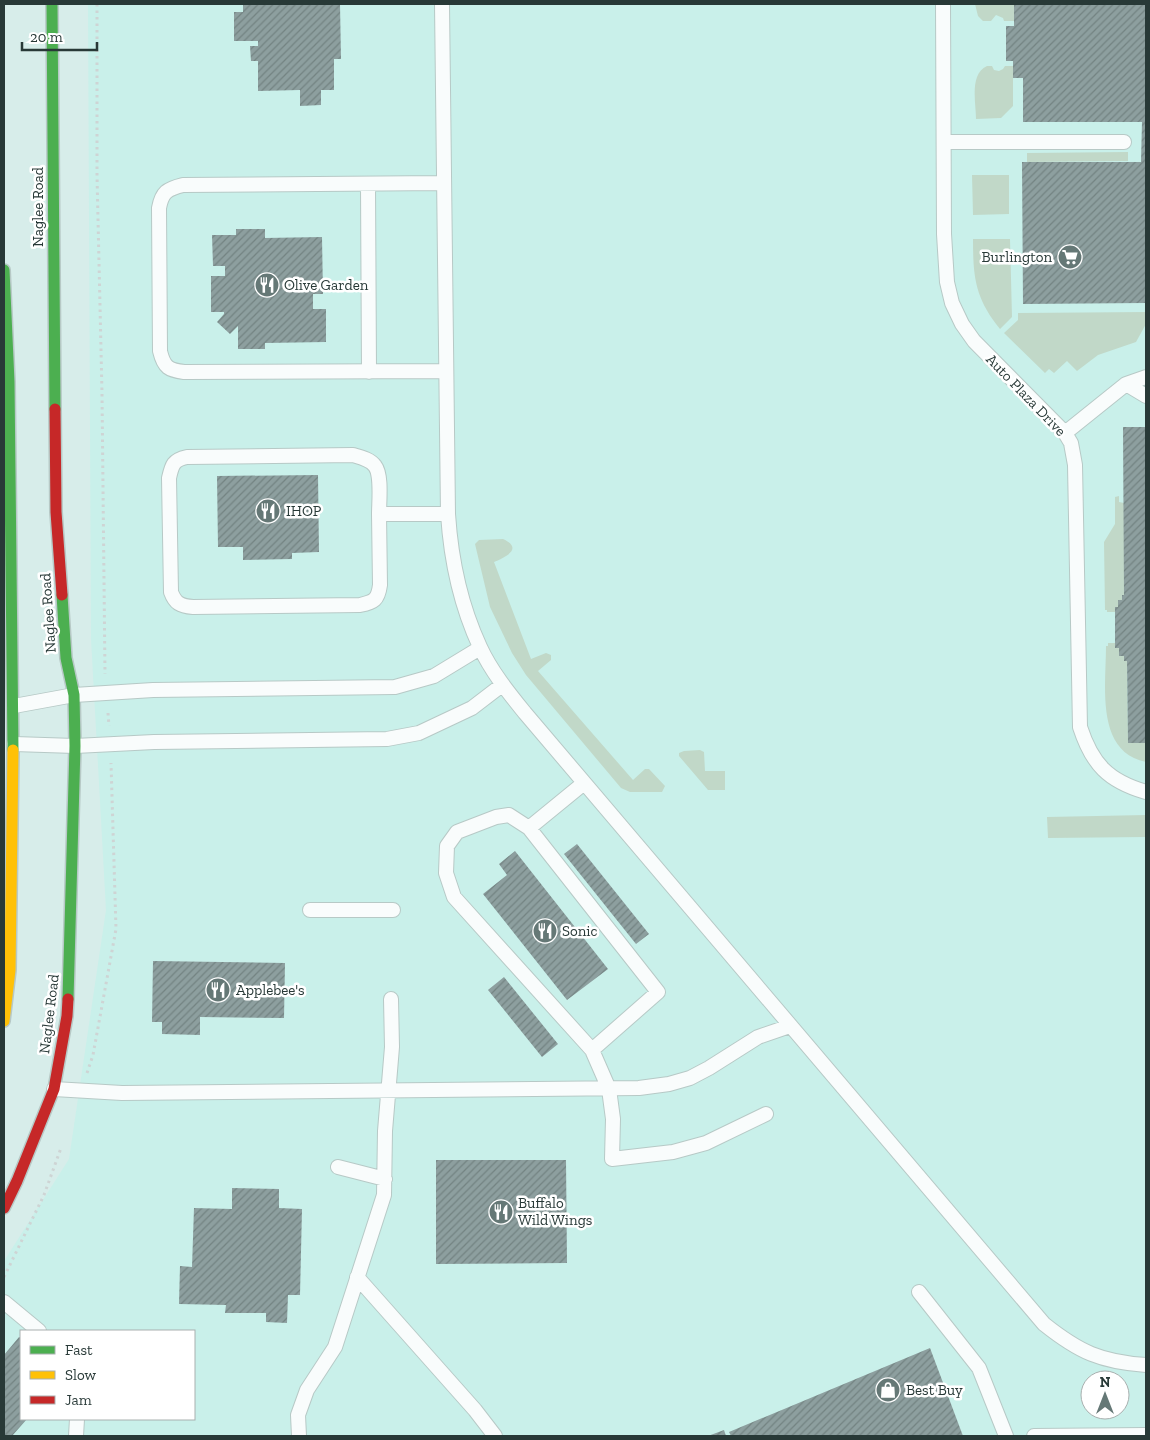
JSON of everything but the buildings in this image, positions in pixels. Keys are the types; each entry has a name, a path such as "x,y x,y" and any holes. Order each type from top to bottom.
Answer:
{"main road":[{"name":"Naglee Road","path":"4,1208 18,1182 54,1089 67,1016 70,961 75,746 74,695 66,658 56,512 52,4"},
{"path":"4,270 10,382 14,706 10,970 4,1020"}],"lane":[{"path":"442,4 448,514 453,566 464,608 480,648 502,685 1044,1324 1066,1341 1095,1357 1122,1364 1146,1365"},
{"name":"Auto Plaza Drive","path":"943,4 945,263 952,303 962,324 974,341 1065,433 1071,443 1075,465 1080,727 1086,746 1097,765 1113,779 1129,787 1146,792"},
{"path":"944,142 1124,142"},
{"path":"444,182 183,185 171,188 162,196 159,208 160,351 163,362 171,370 184,372 446,371"},
{"path":"368,184 369,372"},
{"path":"1065,433 1126,384 1146,378"},
{"path":"1126,384 1146,396"},
{"path":"353,455 365,459 375,466 379,475 379,514 380,585 379,594 372,602 360,605 193,607 182,606 174,600 170,592 169,478 172,466 178,459 187,457 353,455"},
{"path":"379,514 448,514"},
{"path":"14,706 74,695 153,690 395,687 434,676 480,648"},
{"path":"14,744 75,746 154,742 387,739 419,733 472,708 502,685"},
{"path":"529,828 584,783"},
{"path":"592,1050 658,992 529,828 509,814 457,832 447,846 446,873 454,897 592,1050 609,1089 613,1119 612,1159 673,1152 706,1143 766,1114"},
{"path":"310,910 393,910"},
{"path":"299,1436 298,1415 307,1390 335,1347 384,1195 385,1130 392,1047 391,999"},
{"path":"54,1089 122,1092 639,1088 669,1084 690,1078 758,1038 790,1026"},
{"path":"338,1167 385,1179"},
{"path":"358,1277 496,1436"},
{"path":"919,1292 978,1368 1006,1436"},
{"path":"4,1302 38,1330"},
{"path":"76,1436 77,1420"},
{"path":"1034,1436 1146,1435"}],"shaded area":[{"path":"88,4 1146,4 1146,1436 4,1436 4,1261 69,1159 106,910 91,639"},
{"path":"975,4 1014,4 1014,21 1004,21 1003,18 996,15 991,21 983,21 978,16"},
{"path":"987,66 992,66 994,70 999,71 1005,66 1013,66 1013,106 1001,118 976,119 976,82 981,70"},
{"path":"1128,152 1128,161 1027,162 1027,153"},
{"path":"972,175 1009,175 1009,214 973,215"},
{"path":"973,239 1010,239 1012,317 1000,329 985,307 977,287"},
{"path":"1146,312 1146,324 1136,342 1098,355 1077,371 1067,361 1054,373 1049,369 1045,373 1004,333 1018,320 1018,313"},
{"path":"1119,496 1119,502 1124,503 1124,595 1122,595 1122,600 1118,600 1118,607 1115,608 1115,612 1107,612 1105,610 1104,542 1115,524 1115,497"},
{"path":"503,539 512,546 512,550 507,556 494,562 531,659 546,653 551,655 551,660 538,671 633,780 645,769 649,769 665,786 662,792 630,792 621,788 526,675 512,653 490,607 475,544 479,540"},
{"path":"1108,643 1115,643 1115,648 1119,648 1119,656 1124,656 1124,661 1127,661 1128,742 1146,743 1146,762 1130,756 1118,745 1111,731 1105,697 1106,646 1108,646"},
{"path":"700,750 704,752 705,771 725,771 725,790 708,790 679,756 679,753 684,751"},
{"path":"1146,815 1146,837 1048,838 1047,817"}],"traffic: fast":[{"path":"52,4 55,409"},
{"path":"4,270 9,382 13,750"},
{"path":"62,595 66,658 74,695 75,746 68,999"}],"traffic: slow":[{"path":"4,1021 10,970 13,750"}],"traffic: jam":[{"path":"55,409 56,512 62,595"},
{"path":"4,1208 17,1181 54,1089 67,1016 68,999"}],"place":[{"name":"Burlington","path":"1070,257"},
{"name":"Olive Garden","path":"267,285"},
{"name":"IHOP","path":"268,511"},
{"name":"Sonic","path":"545,931"},
{"name":"Applebee's","path":"218,990"},
{"name":"Buffalo Wild Wings","path":"501,1212"},
{"name":"Best Buy","path":"888,1390"}]}
